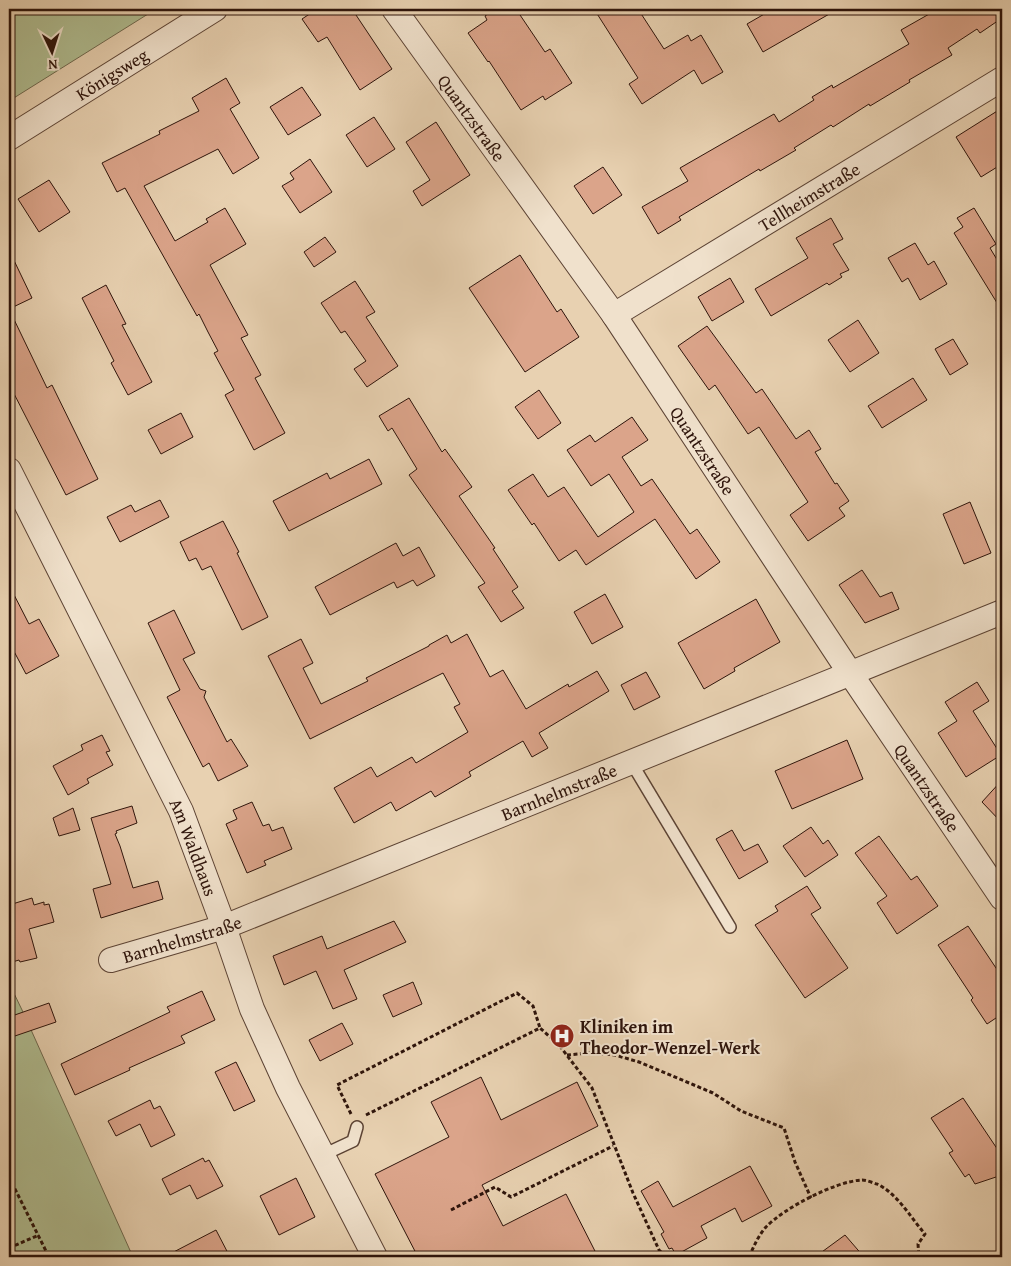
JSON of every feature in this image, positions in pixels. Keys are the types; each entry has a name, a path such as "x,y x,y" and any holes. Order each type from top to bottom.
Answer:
{"street":[{"name":"Königsweg","path":"9,138 215,9"},
{"name":"Quantzstraße","path":"394,9 614,315 850,673 1002,898"},
{"name":"Tellheimstraße","path":"614,315 1002,79"},
{"name":"Am Waldhaus","path":"9,470 181,811 252,1009 288,1088 375,1257"},
{"name":"Barnhelmstraße","path":"111,960 224,927 1002,612"}],"lane":[{"path":"631,762 730,928"},
{"path":"323,1155 353,1141 356,1124"}],"path":[{"path":"540,1028 356,1124 336,1086 517,993 533,1006 540,1028 559,1045 592,1088 613,1146 633,1193 659,1250 666,1257"},
{"path":"566,1055 590,1053 615,1055 638,1062 713,1092 742,1111 784,1128 795,1162 811,1198"},
{"path":"451,1210 495,1187 511,1196 613,1146"},
{"path":"9,1177 49,1257"},
{"path":"750,1257 758,1238 768,1226 787,1211 842,1183 864,1180 878,1185 896,1197 925,1234 918,1244 919,1257"},
{"path":"9,1248 39,1235"},
{"path":"654,1257 662,1253"}],"green space":[{"path":"9,9 156,9 9,101"},
{"path":"9,983 23,1012 133,1257 9,1257"}],"building":[{"path":"317,9 352,9 392,69 360,90 327,37 318,42 302,19"},
{"path":"495,9 516,9 545,52 550,49 572,83 545,100 543,96 521,110 468,33 487,20 485,16"},
{"path":"594,9 638,9 664,49 688,35 691,41 701,35 723,72 702,84 694,70 642,104 629,84 638,78"},
{"path":"773,9 838,9 763,52 747,24"},
{"path":"938,9 1002,9 1002,18 980,33 977,29 948,48 952,55 909,80 910,82 870,106 869,104 833,127 831,125 794,148 796,150 760,171 759,169 679,217 681,220 658,234 642,207 688,181 680,168 774,114 779,122 814,100 812,97 832,85 833,88 909,44 901,30"},
{"path":"226,78 240,103 230,109 259,158 233,174 218,149 144,186 175,241 208,222 206,219 225,208 246,244 210,265 248,335 241,338 261,375 255,378 285,433 254,450 225,395 234,390 214,353 218,351 199,314 197,316 125,188 117,192 102,163 160,134 159,131 199,111 192,98"},
{"path":"302,87 321,115 288,135 270,107"},
{"path":"1002,108 1002,164 981,177 956,137"},
{"path":"374,117 395,149 367,167 346,135"},
{"path":"436,122 470,175 422,206 413,191 430,180 406,142"},
{"path":"310,159 332,192 300,213 282,186 294,179 290,173"},
{"path":"603,167 622,195 593,214 574,186"},
{"path":"49,180 70,212 39,232 18,199"},
{"path":"974,208 996,244 990,248 1002,268 1002,311 954,233 963,227 957,218"},
{"path":"831,218 843,239 833,244 849,270 840,274 842,277 829,285 827,283 771,316 755,289 808,258 796,238"},
{"path":"325,237 336,252 314,267 304,252"},
{"path":"915,243 928,265 934,261 947,284 920,300 908,278 902,282 888,258"},
{"path":"9,250 32,298 9,309"},
{"path":"520,255 557,312 561,309 579,337 525,372 469,288"},
{"path":"730,278 744,302 712,321 698,297"},
{"path":"355,281 375,312 366,317 398,366 367,387 354,369 366,361 345,331 341,333 321,303"},
{"path":"106,285 126,324 122,325 152,382 128,395 111,363 114,361 82,298"},
{"path":"9,309 47,388 52,385 98,479 66,495 9,384"},
{"path":"858,320 879,353 850,372 828,340"},
{"path":"707,326 756,393 762,389 796,439 809,430 821,449 815,452 835,484 837,483 849,501 839,508 845,516 808,541 790,515 808,502 759,427 748,434 715,385 709,390 678,346"},
{"path":"953,339 968,364 950,375 935,349"},
{"path":"913,378 927,400 882,428 868,406"},
{"path":"539,390 561,423 538,439 515,407"},
{"path":"409,398 442,452 445,449 472,487 459,496 495,548 493,549 518,587 512,591 524,608 501,622 478,587 485,583 409,475 417,469 392,428 388,431 379,416"},
{"path":"181,413 193,437 161,454 148,430"},
{"path":"632,417 648,440 622,457 641,486 652,479 690,534 697,529 720,562 696,579 655,519 586,565 576,550 559,561 534,523 532,525 508,490 533,474 548,497 564,487 598,537 634,512 609,474 591,486 567,450 590,435 595,442"},
{"path":"369,459 382,484 289,531 273,501 327,473 330,479"},
{"path":"160,500 169,517 120,542 107,517 131,505 135,512"},
{"path":"970,502 991,553 964,564 943,514"},
{"path":"223,521 268,617 242,630 211,566 202,570 196,558 189,561 180,542"},
{"path":"396,543 403,556 419,547 435,576 417,586 413,580 397,588 394,582 330,615 315,587"},
{"path":"862,570 880,597 892,592 899,609 865,623 839,585"},
{"path":"9,585 29,624 39,619 59,656 26,674 9,642"},
{"path":"605,594 623,627 592,644 574,612"},
{"path":"756,599 780,642 734,668 735,671 704,689 678,643"},
{"path":"174,610 195,653 183,659 200,689 206,691 204,697 227,742 231,739 248,766 218,781 209,763 203,767 167,697 180,690 148,623"},
{"path":"467,634 490,677 503,670 526,709 568,684 569,687 597,671 609,691 539,733 548,748 532,757 523,741 469,772 471,776 435,797 431,791 396,811 391,802 354,823 334,788 371,767 377,777 412,757 416,763 468,732 454,707 460,704 443,673 310,739 268,656 301,639 313,663 303,668 321,704 368,681 366,678 447,635 451,643"},
{"path":"646,672 660,697 634,710 621,685"},
{"path":"977,682 989,701 973,711 1001,755 966,777 938,733 957,721 945,702"},
{"path":"102,735 110,751 106,752 113,765 87,779 89,783 68,795 53,766 83,750 81,745"},
{"path":"847,740 863,779 792,809 775,771"},
{"path":"1002,780 1002,823 982,802"},
{"path":"252,802 263,826 269,824 272,831 283,827 292,849 264,861 266,865 247,873 226,824 237,819 233,810"},
{"path":"132,806 137,823 116,831 117,833 115,834 133,888 158,881 163,899 101,918 93,889 111,884 91,818"},
{"path":"73,808 80,830 59,836 53,818"},
{"path":"811,827 823,844 828,840 838,855 805,877 783,846"},
{"path":"732,830 744,851 758,844 768,862 739,879 716,839"},
{"path":"879,836 911,880 917,876 938,906 897,934 877,903 887,896 855,853"},
{"path":"807,886 821,908 811,914 848,968 805,998 755,925 778,911 775,906"},
{"path":"32,898 34,905 44,902 44,905 49,904 54,922 29,929 37,958 9,963 9,943 14,942 9,924 9,905"},
{"path":"394,921 406,942 344,970 357,999 333,1009 316,971 284,985 273,956 322,936 327,949"},
{"path":"968,926 1002,977 1002,1014 987,1024 971,1000 973,998 938,945"},
{"path":"413,982 422,1004 393,1017 383,995"},
{"path":"202,991 215,1020 181,1036 185,1043 75,1095 61,1064 170,1012 167,1007"},
{"path":"49,1003 56,1022 9,1038 9,1017"},
{"path":"342,1023 353,1044 320,1061 309,1040"},
{"path":"236,1062 255,1101 234,1111 215,1072"},
{"path":"481,1077 501,1120 577,1082 598,1126 482,1185 503,1226 566,1194 598,1257 418,1257 375,1174 449,1137 431,1102"},
{"path":"963,1098 1002,1156 1002,1175 975,1184 969,1174 965,1177 949,1153 953,1151 931,1118"},
{"path":"150,1100 154,1109 160,1106 175,1135 151,1147 140,1124 116,1136 108,1121"},
{"path":"203,1158 205,1162 209,1160 223,1186 197,1199 190,1185 170,1195 162,1179"},
{"path":"750,1166 772,1206 742,1222 735,1208 701,1226 707,1238 676,1255 672,1248 669,1249 661,1234 664,1232 641,1191 658,1181 673,1207"},
{"path":"296,1178 315,1217 279,1235 260,1196"},
{"path":"216,1230 230,1257 164,1257"},
{"path":"845,1235 864,1257 815,1257"}],"place":[{"name":"Kliniken im Theodor-Wenzel-Werk","path":"562,1036"}]}
